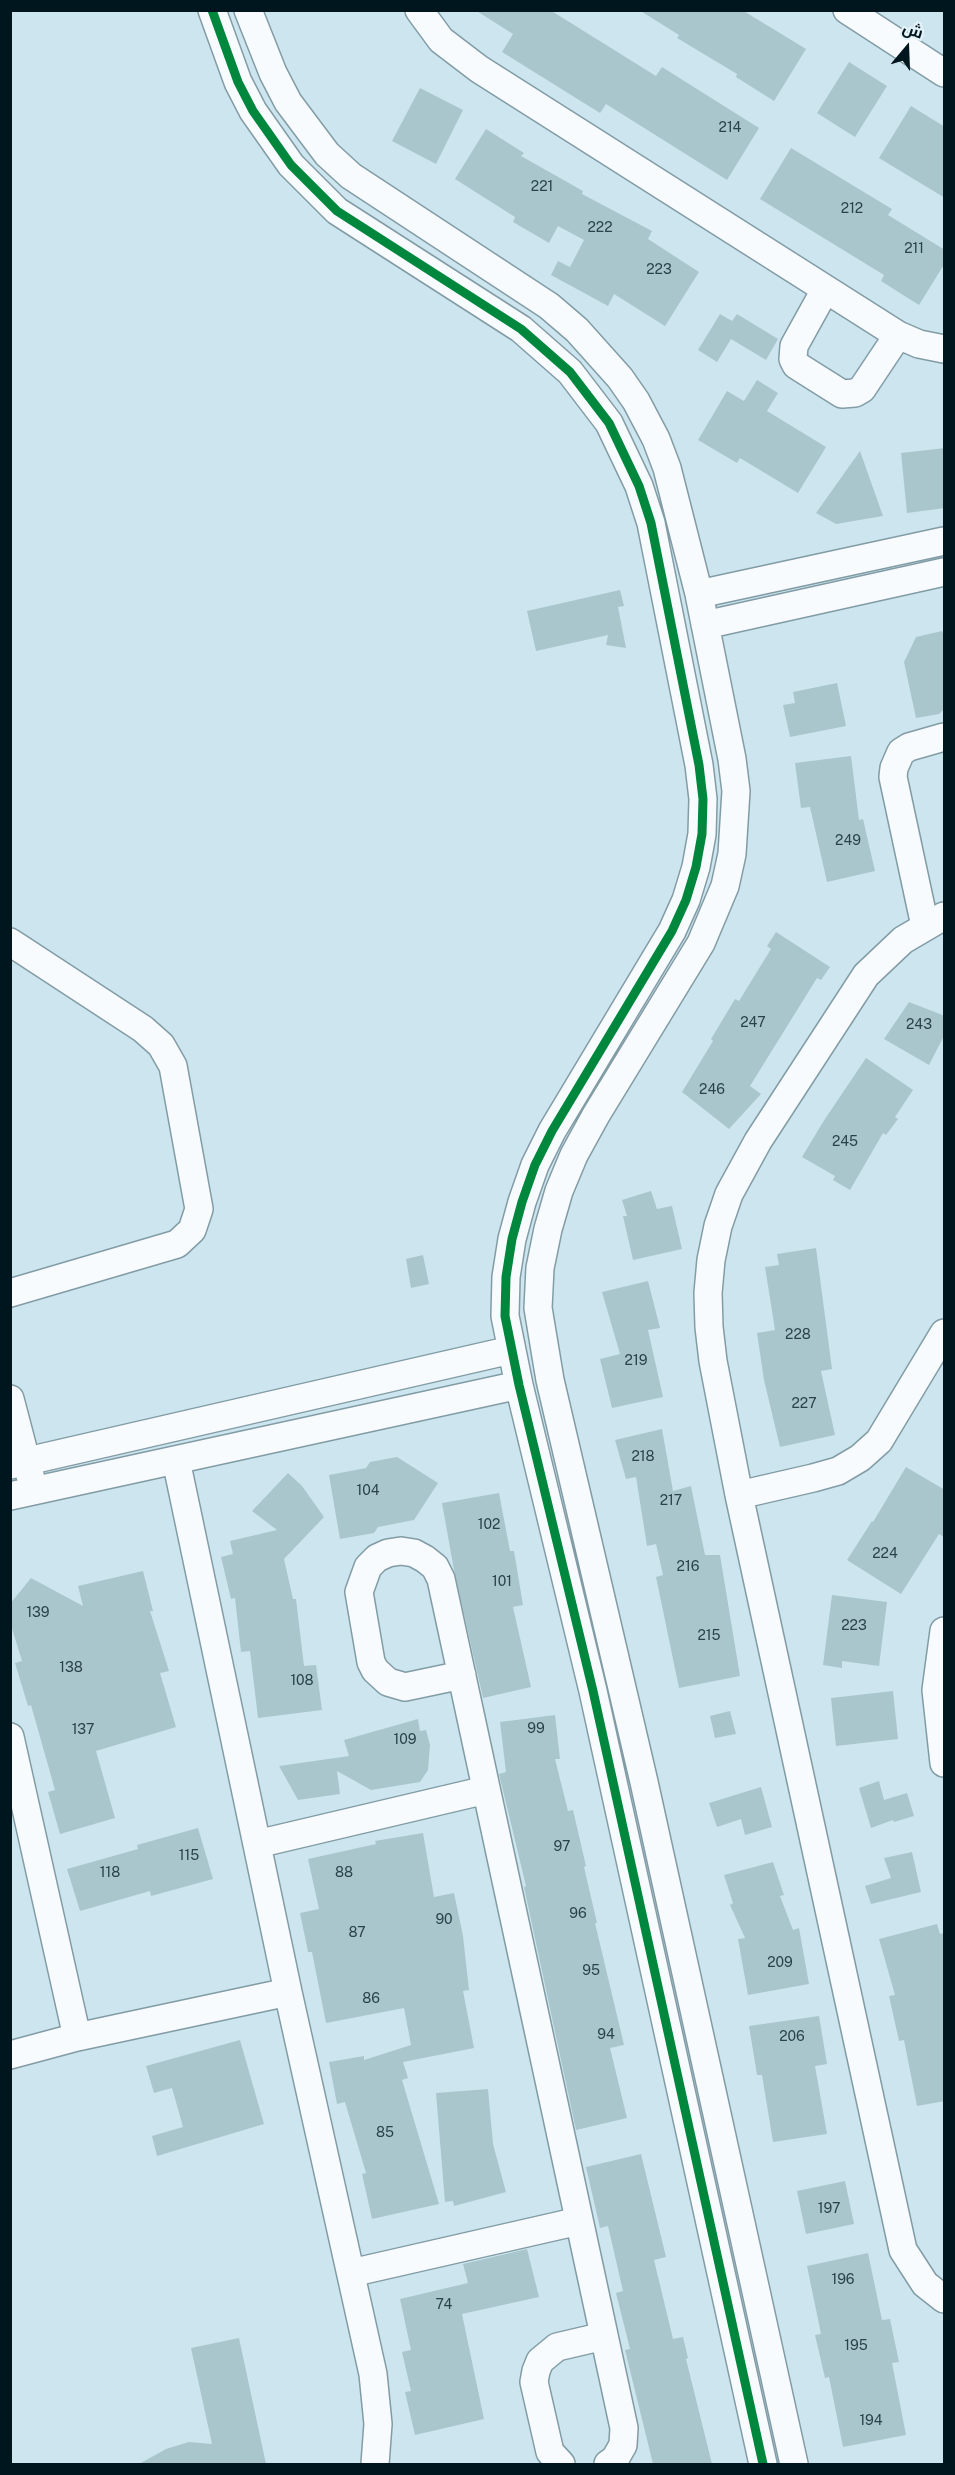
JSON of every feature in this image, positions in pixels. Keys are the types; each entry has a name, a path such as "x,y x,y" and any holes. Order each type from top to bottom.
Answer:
{"street":[{"path":"212,10 226,51 253,111 291,165 337,211 521,329 570,372 609,423 626,455 651,523 699,765 702,834 689,889 672,931 552,1131 535,1165 512,1239 506,1277 505,1316 519,1385 593,1691 763,2464"},
{"path":"248,10 273,73 288,102 327,154 351,176 549,306 577,330 620,378 636,401 667,468 699,594 728,736 736,791 732,855 725,886 701,943 574,1155 559,1191 548,1229 540,1268 538,1308 543,1347 644,1782 794,2464"},
{"path":"419,10 441,40 459,56 898,335 919,344 945,349"},
{"path":"847,10 945,73"},
{"path":"479,302 499,273"},
{"path":"825,290 794,346 793,359 796,365 842,394 855,393 862,389 898,335"},
{"path":"699,594 945,541"},
{"path":"705,625 945,572"},
{"path":"695,744 728,736"},
{"path":"945,737 909,747 901,752 893,777 935,921 884,956 856,990 742,1167 729,1194 718,1226 711,1260 708,1293 708,1327 739,1495 903,2250 925,2283 945,2299"},
{"path":"10,942 143,1029 161,1046 173,1066 199,1209 192,1230 177,1244 10,1293"},
{"path":"739,1495 830,1473 860,1458 884,1434 945,1333"},
{"path":"18,1463 511,1350"},
{"path":"10,1399 22,1494 519,1385"},
{"path":"176,1460 288,1992 373,2374 378,2424 375,2464"},
{"path":"462,1675 405,1687 388,1682 375,1670 371,1662 359,1592 368,1567 377,1558 388,1553 407,1552 425,1558 435,1567 441,1579 462,1675 486,1790 624,2428 623,2445 615,2459 608,2464"},
{"path":"568,1589 597,1582"},
{"path":"945,1632 936,1690 945,1763"},
{"path":"10,1737 77,2037"},
{"path":"257,1844 486,1790"},
{"path":"10,2055 77,2037 288,1992"},
{"path":"351,2273 579,2221"},
{"path":"561,2464 550,2452 534,2382 536,2371 540,2361 557,2347 604,2336"},
{"path":"737,2351 768,2348"}],"building":[{"path":"475,10 550,10 656,76 662,67 759,128 727,180 606,104 600,113 502,52 513,34"},
{"path":"639,10 742,10 806,49 774,101 736,77 737,74 677,38 679,35"},
{"path":"849,62 887,86 855,137 817,113"},
{"path":"420,88 463,110 436,164 392,141"},
{"path":"911,106 945,127 945,198 879,158"},
{"path":"486,129 524,153 521,156 583,191 582,194 652,231 648,239 699,272 665,326 614,294 608,306 551,275 558,261 570,267 584,240 558,226 549,243 513,222 515,217 455,179"},
{"path":"791,148 892,209 888,215 945,250 945,263 919,305 881,281 884,275 760,199"},
{"path":"720,314 732,321 737,314 778,339 766,360 731,339 717,362 698,350"},
{"path":"757,380 778,393 767,411 826,447 798,493 740,458 737,463 698,440 727,391 744,401"},
{"path":"945,448 945,508 907,513 901,453"},
{"path":"860,451 883,516 836,524 816,513"},
{"path":"620,590 624,606 618,607 626,648 606,645 608,635 536,651 527,611"},
{"path":"942,631 945,639 945,708 939,714 916,718 904,662 916,637"},
{"path":"837,683 846,726 790,737 783,705 795,703 793,692"},
{"path":"851,756 859,820 863,819 875,871 827,882 810,807 801,808 795,763"},
{"path":"776,932 830,967 821,980 817,978 750,1086 761,1094 729,1129 682,1092 735,999 739,1001 771,949 767,946"},
{"path":"909,1002 945,1016 945,1034 929,1065 884,1039"},
{"path":"866,1058 913,1090 895,1117 898,1119 886,1135 883,1133 850,1190 833,1180 835,1176 802,1157"},
{"path":"651,1191 657,1209 672,1206 682,1249 633,1260 623,1216 627,1216 622,1200"},
{"path":"816,1248 832,1369 821,1371 835,1435 780,1447 764,1380 757,1333 775,1330 765,1267 779,1265 777,1254"},
{"path":"423,1255 429,1284 411,1288 406,1259"},
{"path":"648,1281 660,1328 648,1330 663,1397 612,1408 600,1359 620,1354 602,1292"},
{"path":"662,1429 673,1491 691,1486 705,1555 720,1555 740,1676 679,1688 656,1577 663,1575 656,1544 647,1546 636,1477 626,1479 615,1440"},
{"path":"397,1457 438,1483 414,1520 378,1527 374,1533 340,1539 329,1475 366,1468 370,1462"},
{"path":"906,1467 945,1490 945,1538 939,1534 901,1594 847,1560"},
{"path":"288,1473 302,1486 324,1517 284,1559 293,1599 296,1599 304,1666 316,1665 322,1710 258,1718 250,1651 241,1652 235,1598 231,1599 221,1557 233,1554 230,1541 277,1530 252,1511"},
{"path":"499,1493 510,1551 514,1551 523,1605 513,1607 531,1687 483,1698 454,1570 442,1503"},
{"path":"143,1571 153,1611 150,1611 169,1671 160,1673 176,1727 96,1751 115,1818 60,1834 48,1792 55,1790 31,1705 28,1706 15,1663 22,1661 10,1622 10,1604 31,1578 83,1606 78,1586"},
{"path":"832,1595 887,1602 879,1666 842,1661 842,1668 823,1665"},
{"path":"893,1691 898,1739 836,1746 831,1698"},
{"path":"730,1711 736,1734 715,1738 710,1716"},
{"path":"555,1715 560,1759 555,1759 568,1811 573,1810 586,1866 584,1867 597,1923 595,1923 624,2045 610,2048 627,2118 576,2130 524,1887 526,1886 499,1774 506,1772 500,1722"},
{"path":"418,1719 420,1731 426,1730 430,1745 428,1770 420,1782 371,1790 337,1771 340,1794 298,1800 279,1766 349,1756 344,1740"},
{"path":"879,1781 884,1800 907,1793 914,1816 871,1828 859,1788"},
{"path":"761,1787 772,1827 745,1835 741,1819 717,1827 709,1803"},
{"path":"198,1828 213,1879 151,1896 150,1891 80,1911 67,1869 138,1849 137,1845"},
{"path":"423,1833 434,1897 454,1893 463,1936 469,1990 463,1991 474,2048 403,2062 408,2078 402,2080 439,2204 372,2219 362,2174 366,2173 345,2102 337,2104 329,2062 364,2056 364,2060 411,2045 404,2008 326,2023 312,1952 308,1952 300,1913 319,1909 308,1859 376,1844 375,1841"},
{"path":"912,1852 921,1892 871,1904 865,1886 891,1878 884,1858"},
{"path":"773,1862 784,1895 780,1896 793,1930 799,1928 809,1984 748,1995 738,1939 745,1938 730,1905 733,1903 724,1875"},
{"path":"937,1924 940,1934 945,1933 945,2101 917,2106 904,2040 899,2041 889,1996 895,1995 879,1939"},
{"path":"819,2016 827,2064 815,2066 827,2134 773,2142 762,2075 757,2075 749,2026"},
{"path":"240,2040 264,2124 157,2156 152,2136 183,2127 172,2088 154,2093 146,2066"},
{"path":"488,2089 493,2144 506,2192 454,2206 453,2201 445,2202 436,2093"},
{"path":"641,2154 666,2257 654,2260 673,2339 683,2337 688,2358 686,2359 712,2464 653,2464 625,2350 630,2349 616,2293 623,2291 608,2226 600,2228 586,2167"},
{"path":"845,2181 854,2224 806,2234 797,2191"},
{"path":"527,2249 539,2297 462,2314 484,2419 415,2435 405,2392 411,2391 402,2352 411,2350 400,2299 468,2283 463,2264"},
{"path":"868,2253 882,2320 890,2319 899,2362 892,2363 906,2435 843,2447 829,2377 825,2378 815,2335 821,2334 807,2266"},
{"path":"239,2338 266,2464 139,2464 166,2449 189,2442 212,2444 191,2348"}],"cycle path":[{"path":"212,10 238,82 253,111 291,165 337,211 521,329 570,372 609,423 639,486 651,523 699,765 703,799 702,834 696,867 686,900 672,931 552,1131 535,1165 512,1239 506,1277 505,1316 519,1385 593,1691 763,2464"}]}
